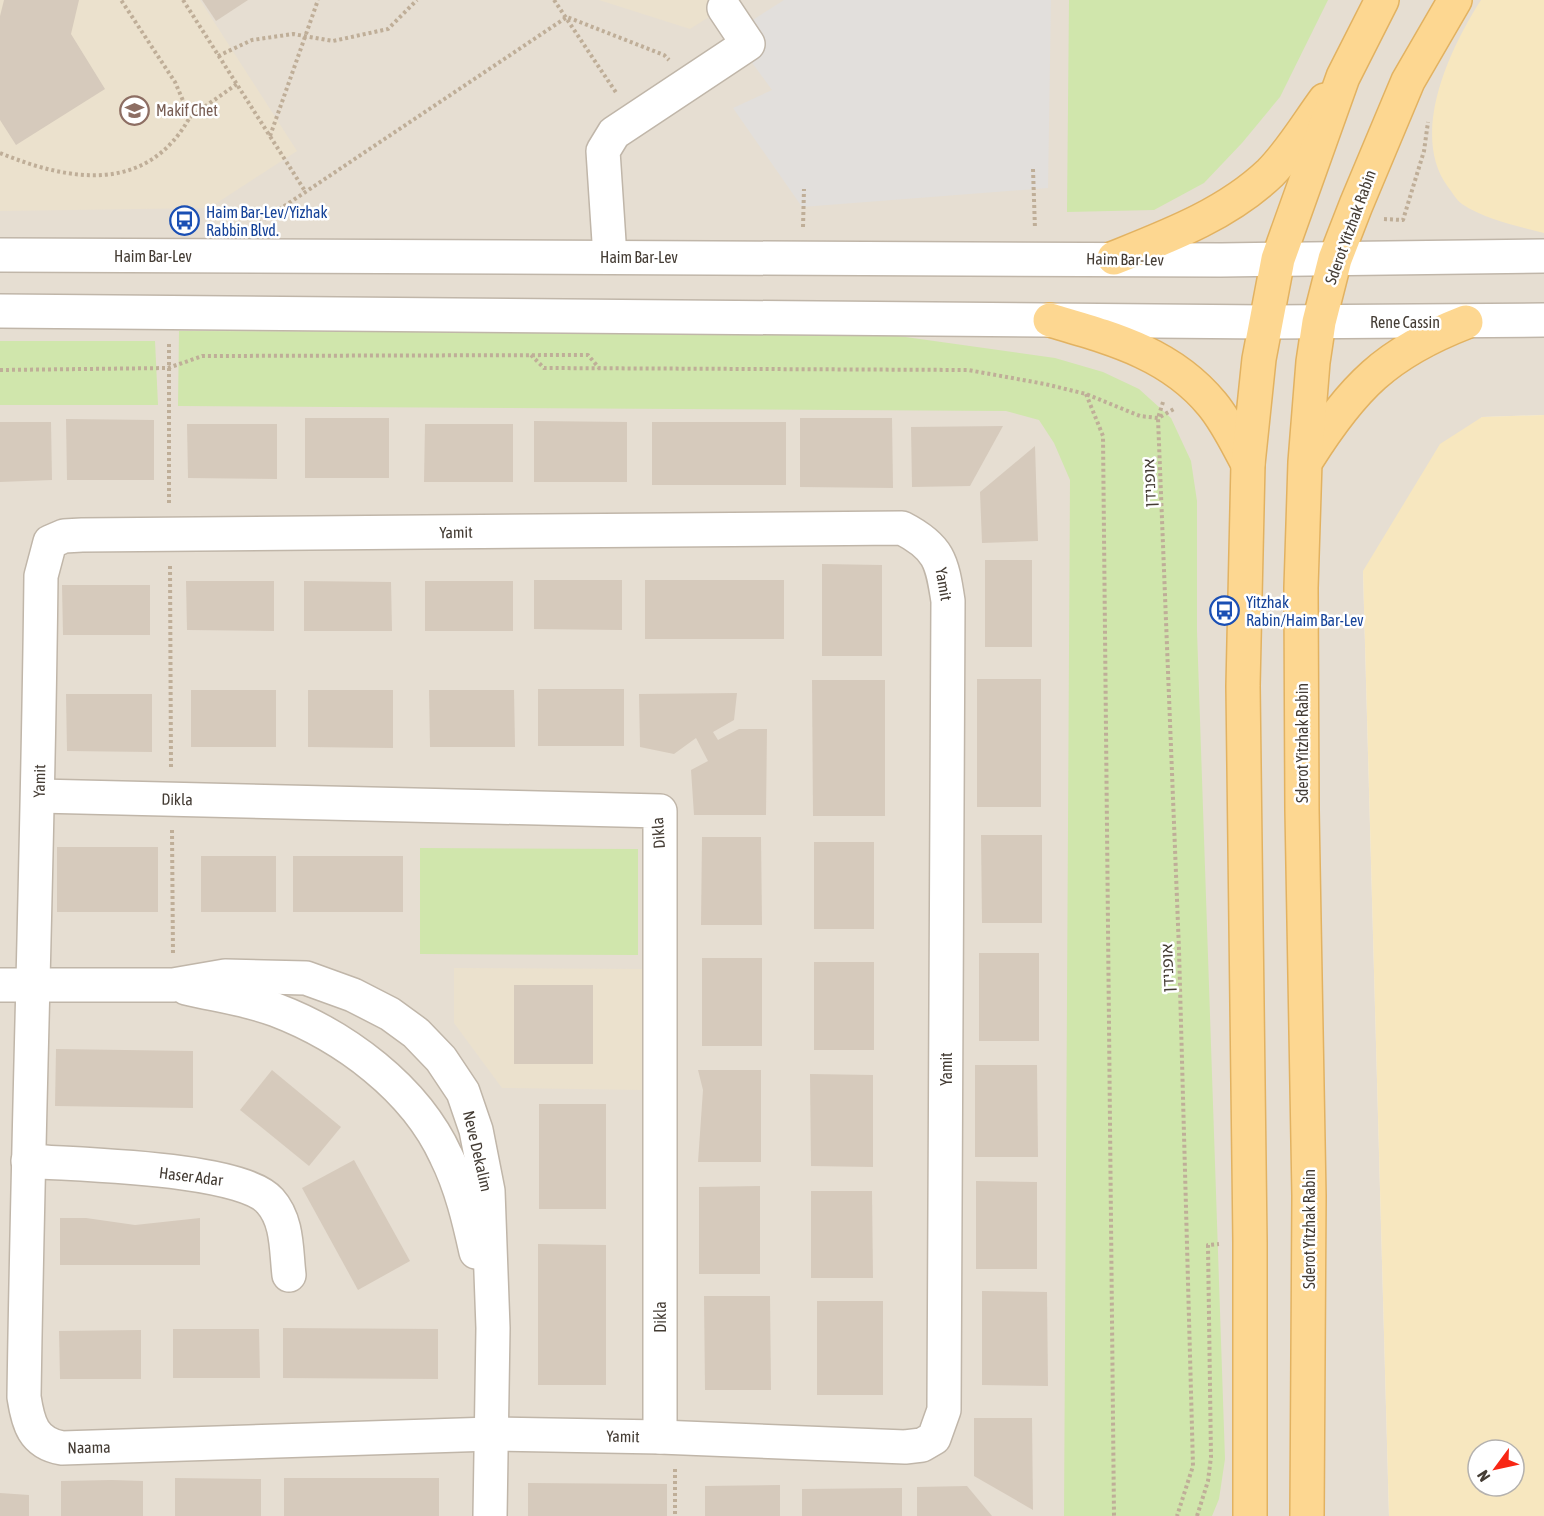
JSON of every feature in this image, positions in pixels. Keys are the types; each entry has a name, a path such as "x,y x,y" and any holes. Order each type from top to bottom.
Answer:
{"main road":[{"path":"1250,1516 1243,686 1248,464 1259,359 1278,259 1343,76 1382,0"},
{"name":"Sderot Yitzhak Rabin","path":"1307,1516 1310,1196 1302,810 1301,588 1305,462 1313,362 1319,322 1335,259 1408,81 1455,0"},
{"path":"1114,258 1178,232 1240,198 1271,171 1343,76"},
{"path":"1050,320 1124,341 1159,357 1212,404 1248,464"},
{"path":"1305,462 1338,412 1392,358 1426,337 1466,322"},
{"path":"1229,1516 1250,1450"}],"street":[{"path":"610,257 603,152 614,133 748,44 724,8"},
{"name":"Haim Bar-Lev","path":"0,255 1278,259"},
{"path":"1278,259 1544,256"},
{"path":"0,311 1266,322"},
{"name":"Rene Cassin","path":"1266,322 1544,320"},
{"name":"Yamit","path":"16,985 39,796 41,576 50,542 64,536 170,534 902,528 919,536 936,551 944,572 948,601 944,1410 940,1427 934,1438 922,1445 905,1446 668,1437 491,1434"},
{"name":"Dikla","path":"39,796 660,811 668,1437"},
{"name":"Neve Dekalim","path":"16,985 173,985 225,976 306,978 353,995 390,1014 416,1034 441,1059 463,1092 476,1130 488,1191 493,1328 490,1516"},
{"name":"Naama","path":"16,985 28,1161 24,1397 28,1423 39,1439 49,1446 62,1448 491,1434"},
{"name":"Neve Dekalim","path":"173,985 284,1014 354,1052 405,1096 432,1128 447,1157 467,1213 493,1328"},
{"name":"Haser Adar","path":"28,1161 190,1174 251,1187 270,1199 282,1219 289,1275"}],"path":[{"path":"121,0 175,82 190,117"},
{"path":"183,0 305,190"},
{"path":"270,136 318,0"},
{"path":"218,56 252,40 292,34 333,41 388,29 417,0"},
{"path":"554,0 634,119"},
{"path":"567,17 664,56 689,82"},
{"path":"258,223 567,17"},
{"path":"0,153 30,166 79,176 116,175 148,164 178,139 190,117 237,84"},
{"path":"1032,170 1036,258"},
{"path":"803,258 804,189"},
{"path":"531,355 544,368 968,370 1086,394 1103,436 1114,1516"},
{"path":"0,370 168,368 202,356 531,355 588,355 600,369"},
{"path":"168,368 173,985"},
{"name":"אופנידן","path":"1086,394 1140,416 1158,418 1179,950 1193,1466 1177,1516"},
{"path":"1197,1516 1208,1481 1211,1457 1208,1245"},
{"path":"668,1437 675,1516"}],"shaded area":[{"path":"0,0 1544,0 1544,415 1482,417 1363,572 1389,1516 0,1516"},
{"name":"Makif Chet","path":"0,0 200,0 297,151 209,208 0,211"},
{"path":"599,0 736,0 690,29"},
{"path":"784,0 1051,0 1048,188 802,207 733,108 772,90 731,34"},
{"path":"454,968 643,969 643,1090 502,1088 454,1023"}],"green space":[{"path":"1069,0 1328,0 1280,97 1242,143 1204,183 1154,210 1067,212"},
{"path":"179,331 877,333 1055,358 1103,372 1139,389 1171,418 1191,461 1197,501 1197,631 1225,1459 1219,1499 1212,1516 1064,1516 1070,480 1054,443 1039,420 1006,411 178,406"},
{"path":"0,341 155,341 158,405 0,405"},
{"path":"420,848 638,849 638,955 420,954"}],"sand":[{"path":"1481,0 1544,0 1544,233 1471,210 1456,199 1437,166 1432,142 1433,117 1438,92 1457,42"},
{"path":"1544,415 1544,1516 1389,1516 1363,571 1440,444 1482,417"}],"building":[{"path":"4,0 79,0 71,34 105,89 16,145 0,120 0,16"},
{"path":"202,0 248,0 216,21"},
{"path":"305,418 389,418 389,478 305,478"},
{"path":"800,418 892,418 893,488 800,487"},
{"path":"66,419 154,420 154,480 67,480"},
{"path":"534,421 627,422 627,482 534,482"},
{"path":"0,422 51,422 52,480 0,482"},
{"path":"652,422 786,422 786,485 652,485"},
{"path":"187,424 277,424 277,479 188,478"},
{"path":"425,424 513,424 513,482 424,482"},
{"path":"1003,426 970,486 912,487 911,427"},
{"path":"1035,446 1038,541 982,543 980,492"},
{"path":"985,560 1032,560 1032,647 985,647"},
{"path":"822,564 882,565 882,656 822,656"},
{"path":"534,580 622,580 622,630 534,629"},
{"path":"645,580 784,580 784,639 645,639"},
{"path":"186,581 274,581 274,631 187,630"},
{"path":"304,581 391,582 392,631 304,631"},
{"path":"425,581 513,581 513,631 425,631"},
{"path":"62,585 150,585 150,635 63,635"},
{"path":"977,679 1041,679 1041,807 977,807"},
{"path":"812,680 885,680 885,816 813,816"},
{"path":"538,689 624,689 624,746 538,746"},
{"path":"191,690 276,690 276,747 191,747"},
{"path":"308,690 393,690 393,748 308,747"},
{"path":"429,690 514,690 515,747 430,747"},
{"path":"737,693 734,720 713,732 718,740 739,729 767,729 766,815 694,815 691,770 708,761 696,738 674,754 640,747 639,694"},
{"path":"66,694 152,694 152,752 67,751"},
{"path":"981,835 1042,835 1042,923 982,923"},
{"path":"702,837 761,837 762,925 701,925"},
{"path":"814,842 874,842 874,929 814,929"},
{"path":"57,847 158,847 158,912 57,912"},
{"path":"201,856 276,856 276,912 201,912"},
{"path":"293,856 403,856 403,912 293,912"},
{"path":"979,953 1039,953 1039,1041 979,1041"},
{"path":"702,958 762,958 762,1046 702,1046"},
{"path":"814,962 874,962 874,1050 814,1050"},
{"path":"514,985 593,985 593,1064 514,1064"},
{"path":"56,1049 193,1051 193,1108 55,1106"},
{"path":"975,1065 1037,1065 1038,1157 975,1157"},
{"path":"272,1070 341,1127 309,1166 240,1110"},
{"path":"698,1070 761,1070 761,1162 698,1162 703,1090"},
{"path":"810,1074 873,1075 873,1167 811,1166"},
{"path":"539,1104 606,1104 606,1209 539,1209"},
{"path":"354,1160 410,1261 358,1290 302,1188"},
{"path":"976,1181 1037,1182 1037,1269 976,1269"},
{"path":"760,1186 760,1274 699,1274 699,1187"},
{"path":"811,1191 872,1191 873,1278 811,1278"},
{"path":"60,1218 86,1218 135,1225 200,1218 200,1265 60,1265"},
{"path":"538,1244 606,1245 606,1385 538,1385"},
{"path":"982,1291 1047,1292 1048,1386 982,1385"},
{"path":"704,1296 770,1296 771,1390 705,1390"},
{"path":"817,1301 883,1301 883,1395 817,1395"},
{"path":"283,1328 438,1329 438,1379 283,1378"},
{"path":"173,1329 259,1329 260,1378 173,1378"},
{"path":"141,1330 141,1379 60,1379 59,1331"},
{"path":"974,1418 1032,1418 1033,1510 974,1476"},
{"path":"175,1478 261,1479 261,1516 175,1516"},
{"path":"284,1478 439,1478 439,1516 284,1516"},
{"path":"61,1481 143,1481 143,1516 61,1516"},
{"path":"528,1483 667,1484 667,1516 528,1516"},
{"path":"780,1485 780,1516 705,1516 705,1486"},
{"path":"967,1486 992,1516 917,1516 917,1487"},
{"path":"902,1488 902,1516 802,1516 802,1489"},
{"path":"0,1493 29,1495 29,1516 0,1516"}],"place":[{"name":"Makif Chet","path":"135,110"},
{"name":"Haim Bar-Lev/Yizhak Rabbin Blvd.","path":"185,221"},
{"name":"Yitzhak Rabin/Haim Bar-Lev","path":"1225,611"}]}
